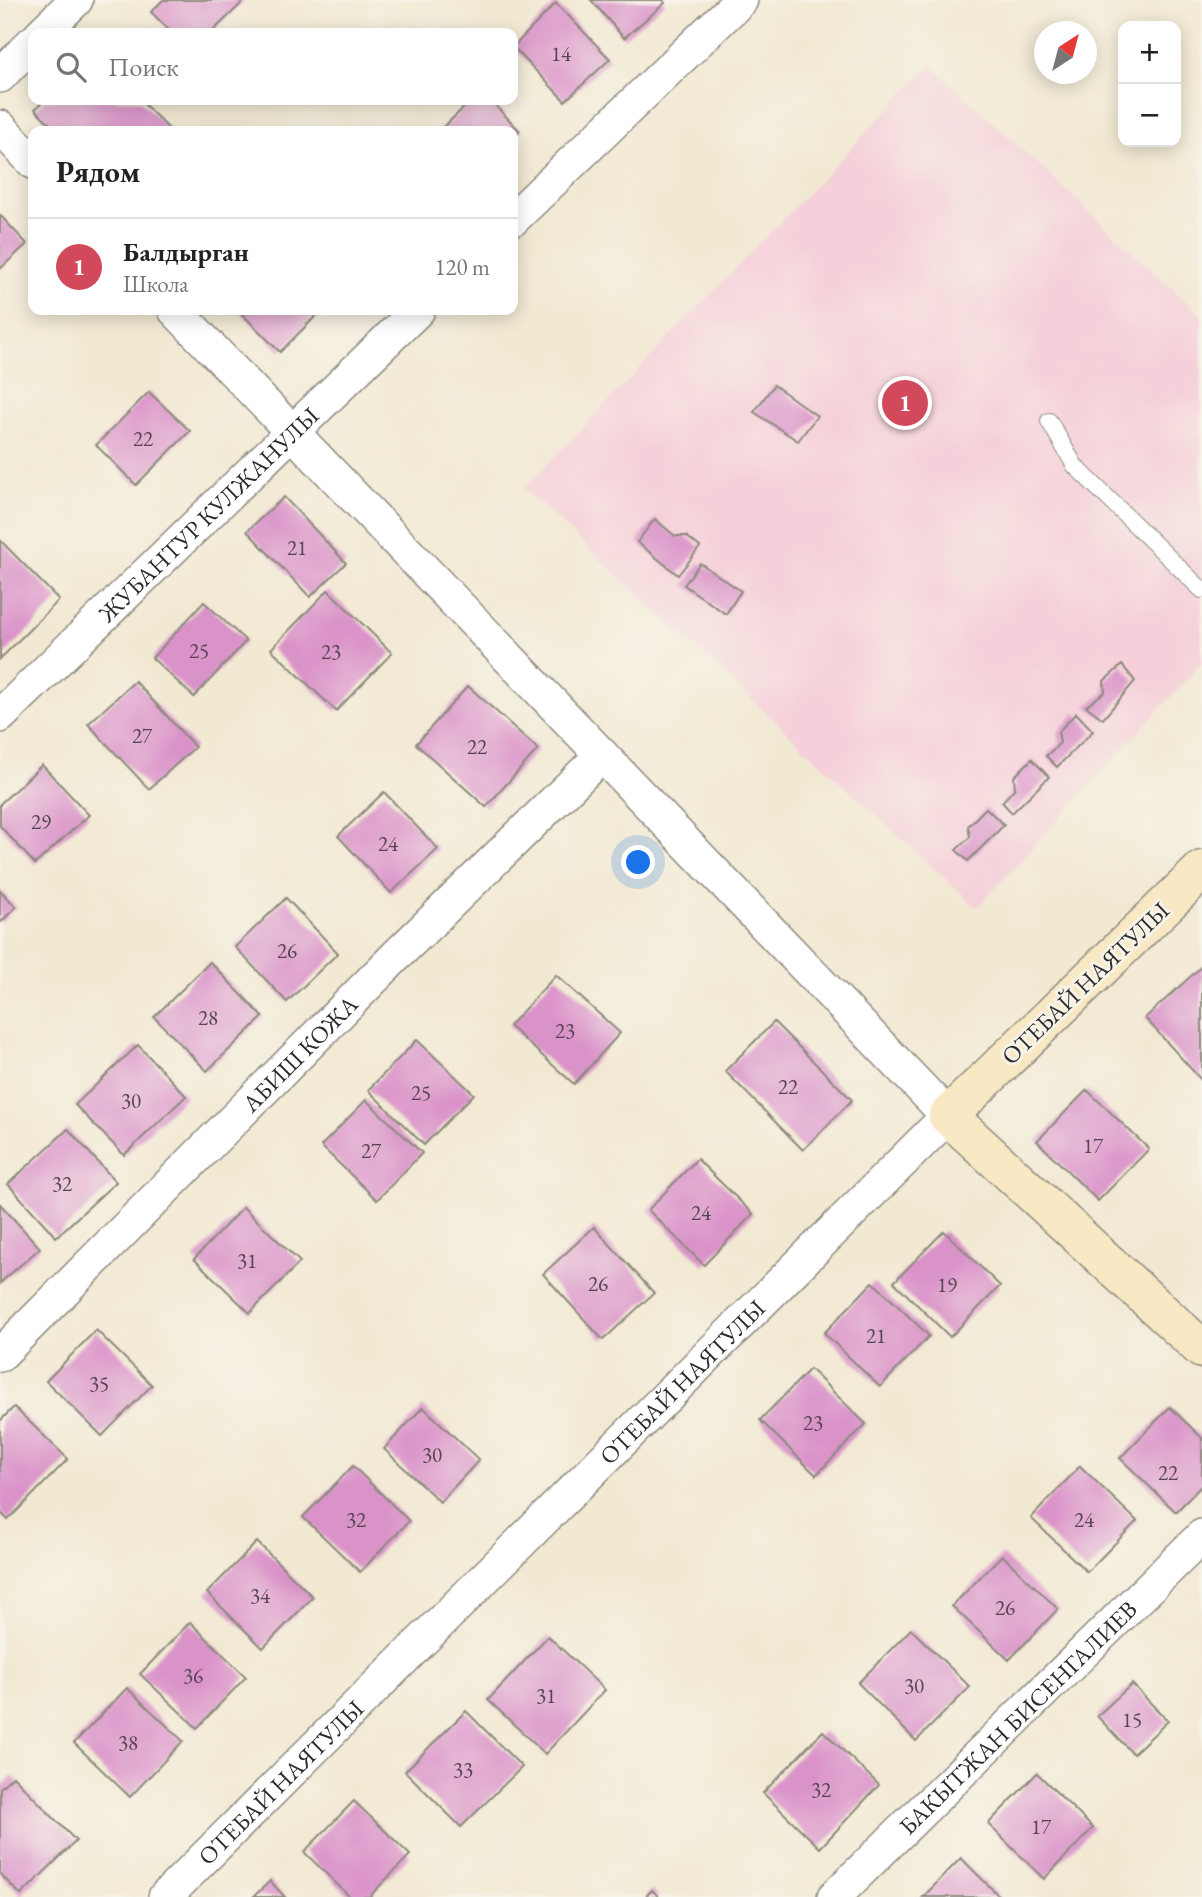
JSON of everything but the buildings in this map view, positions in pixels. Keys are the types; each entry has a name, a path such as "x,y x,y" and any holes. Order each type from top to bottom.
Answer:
{"street":[{"path":"48,28 76,0"},
{"path":"518,214 741,0"},
{"path":"0,76 28,48"},
{"path":"0,127 28,157"},
{"path":"180,315 948,1116 1202,1349"},
{"name":"ЖУБАНТУР КУЛЖАНУЛЫ","path":"0,716 413,315"},
{"name":"АБИШ КОЖА","path":"0,1355 397,955 602,755"},
{"name":"ОТЕБАЙ НАЯТУЛЫ","path":"165,1897 948,1116 1202,870"},
{"name":"БАКЫТЖАН БИСЕНГАЛИЕВ","path":"834,1897 1202,1535"}],"lane":[{"path":"1049,421 1075,466 1202,590"}],"shaded area":[{"path":"931,65 1202,316 1202,663 977,908 524,489"}],"place":[{"name":"Балдырган","path":"905,403"}]}
